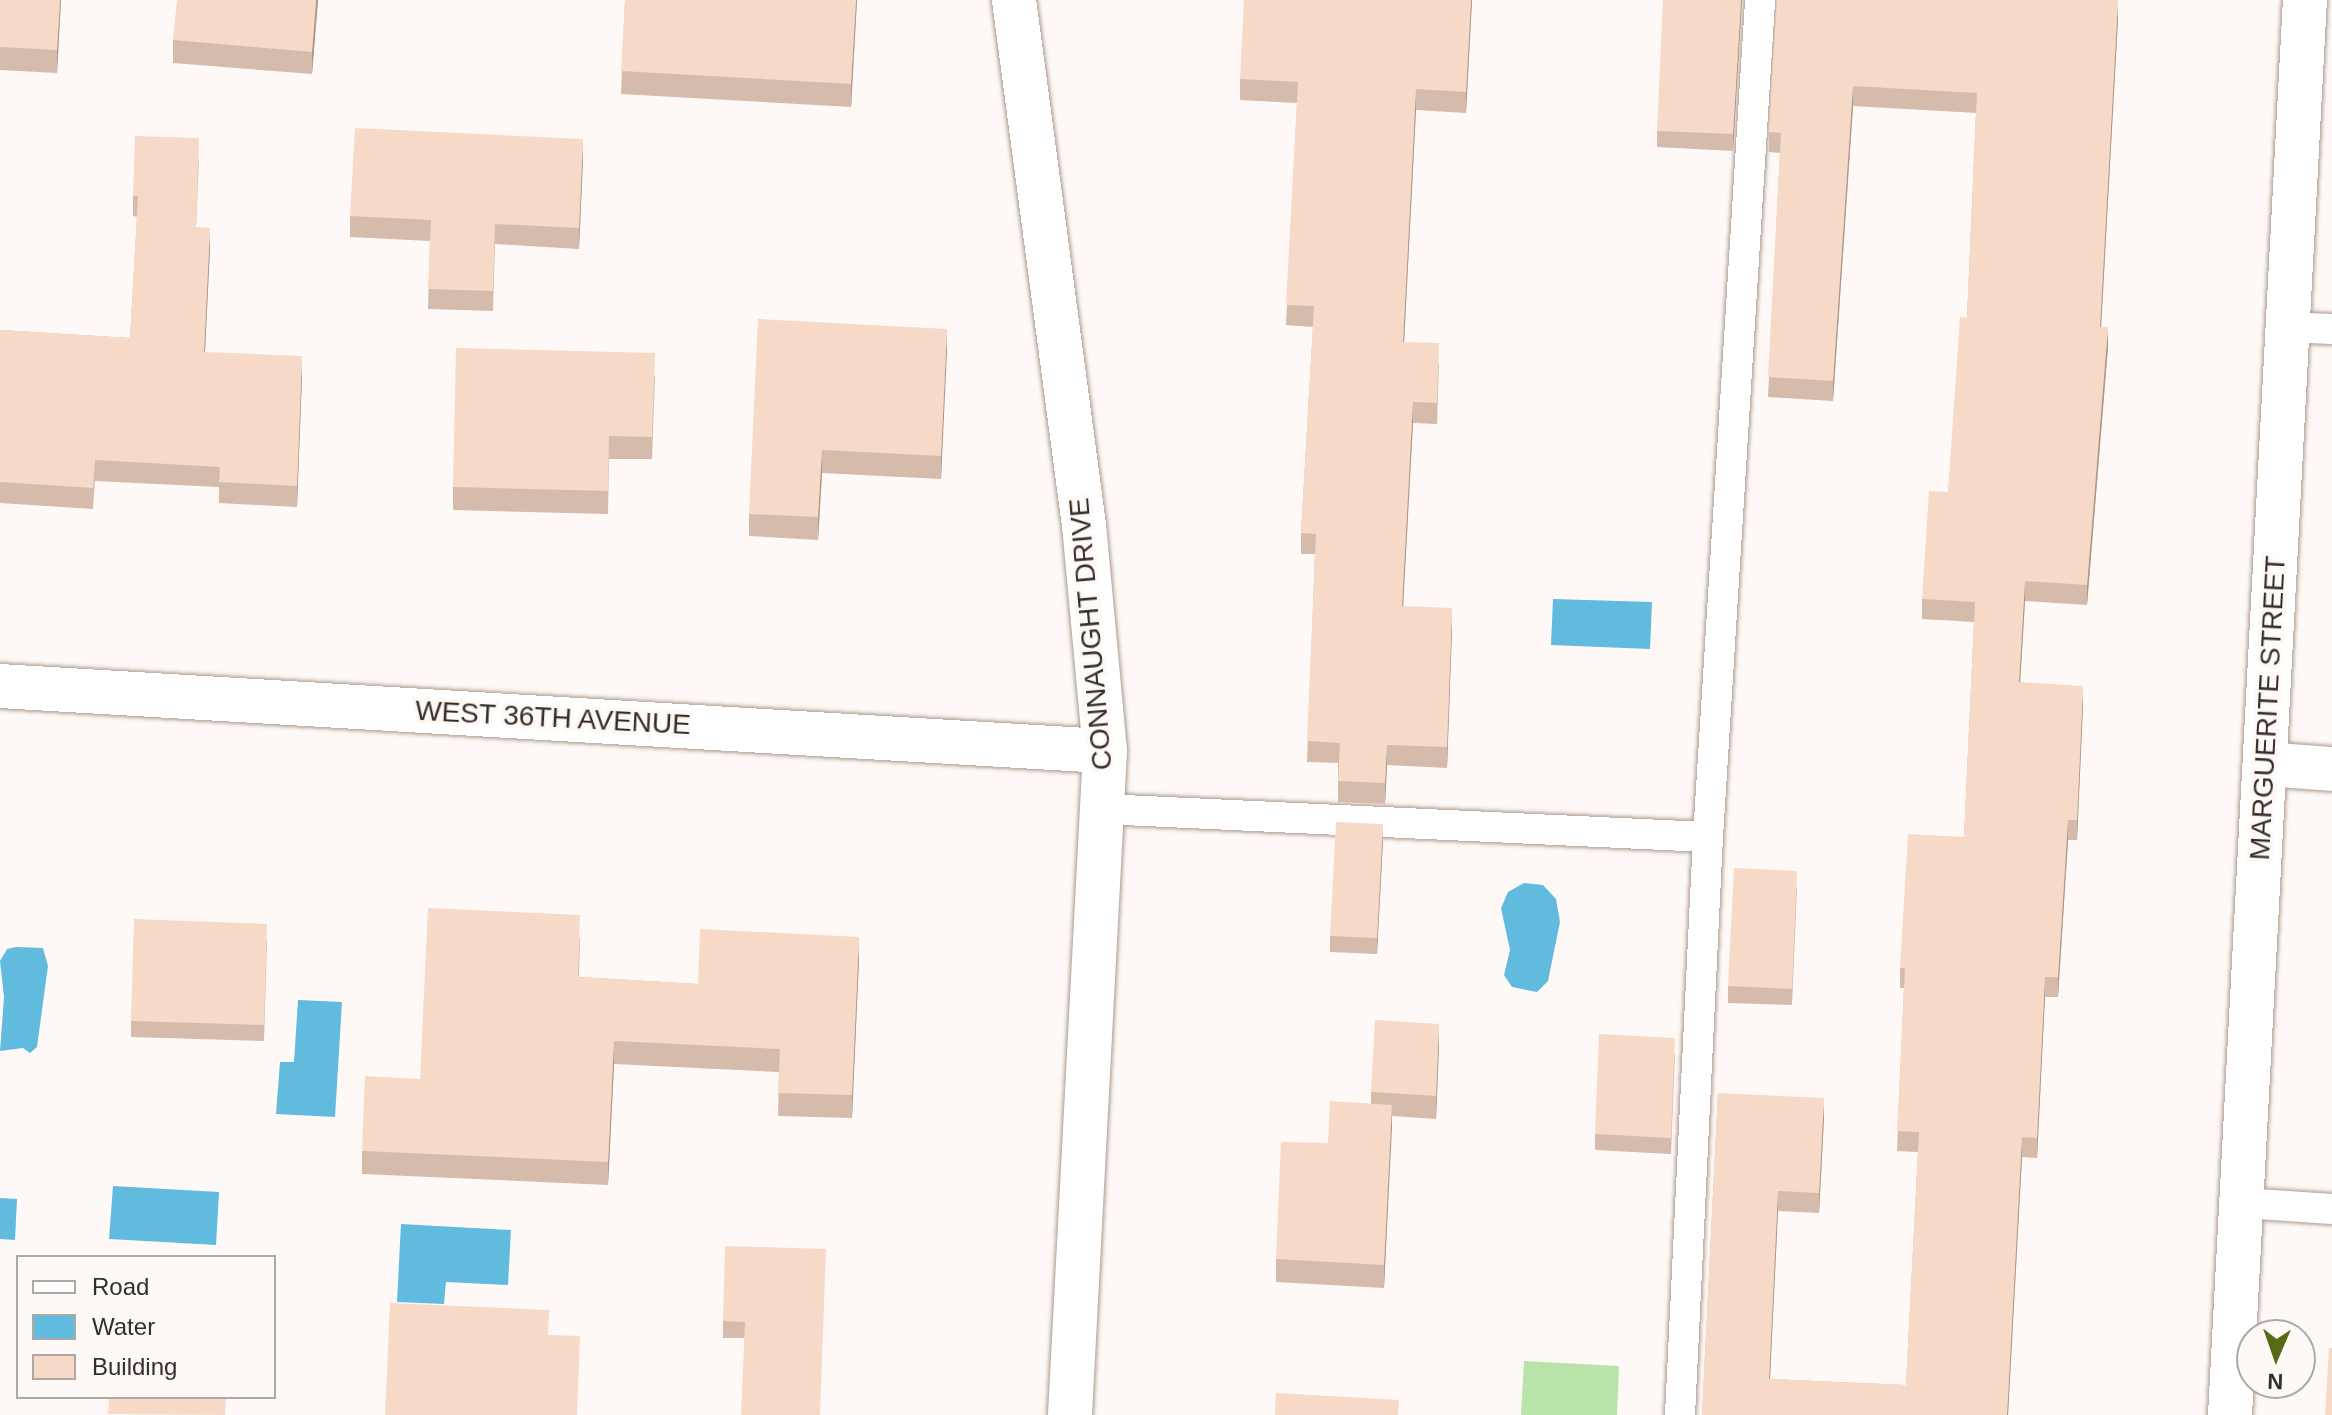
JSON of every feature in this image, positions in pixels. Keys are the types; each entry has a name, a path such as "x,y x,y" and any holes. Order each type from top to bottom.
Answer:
{"street":[{"name":"CONNAUGHT DRIVE","path":"1014,0 1084,525 1105,751 1070,1415"},
{"name":"MARGUERITE STREET","path":"2230,1415 2305,0"},
{"name":"WEST 36TH AVENUE","path":"0,686 1105,751"},
{"path":"2265,764 2332,769"}],"lane":[{"path":"1680,1415 1708,837 1760,0"},
{"path":"2286,327 2332,329"},
{"path":"1102,809 1708,837"},
{"path":"2243,1203 2332,1209"}],"green space":[{"path":"1524,1361 1619,1366 1617,1415 1521,1415"}],"water":[{"path":"1553,599 1652,602 1650,649 1551,645"},
{"path":"1524,883 1543,885 1556,899 1560,922 1548,981 1537,992 1512,987 1504,975 1510,950 1501,908 1508,892"},
{"path":"43,948 48,966 37,1047 30,1053 23,1048 0,1051 4,997 0,961 7,949"},
{"path":"298,1000 342,1002 335,1117 276,1114 280,1062 294,1062"},
{"path":"113,1186 219,1192 216,1245 109,1239"},
{"path":"0,1198 17,1199 15,1240 0,1239"},
{"path":"401,1224 511,1230 508,1285 446,1282 444,1304 397,1302"}],"building":[{"path":"0,0 60,0 57,50 0,47"},
{"path":"177,0 316,0 312,52 173,40"},
{"path":"625,0 856,0 851,84 621,71"},
{"path":"1244,0 1471,0 1466,92 1416,89 1403,342 1439,343 1437,403 1413,402 1402,606 1452,608 1447,747 1387,745 1385,783 1338,781 1340,743 1307,741 1316,534 1301,533 1314,306 1286,305 1298,82 1240,79"},
{"path":"1663,0 1741,0 1733,134 1657,131"},
{"path":"1777,0 2118,0 2100,327 2108,327 2087,585 2025,581 2019,682 2083,686 2077,820 2068,820 2058,977 2045,977 2037,1138 2022,1137 2007,1415 1702,1415 1718,1093 1824,1098 1819,1193 1778,1191 1769,1379 1906,1385 1919,1132 1897,1131 1905,968 1900,968 1908,834 1964,837 1975,602 1922,599 1929,491 1948,492 1960,317 1967,318 1977,93 1853,86 1833,381 1768,377 1781,133 1769,132"},
{"path":"355,128 583,139 579,228 495,224 493,291 428,289 431,220 350,216"},
{"path":"135,136 199,138 196,227 210,228 204,352 302,356 297,486 219,482 220,467 95,460 93,488 0,482 0,330 130,338 138,196 133,196"},
{"path":"758,319 947,329 941,456 822,450 818,517 749,514"},
{"path":"456,348 655,353 652,437 609,436 608,491 453,487"},
{"path":"1336,822 1383,824 1377,938 1330,936"},
{"path":"1734,868 1797,871 1792,989 1728,986"},
{"path":"428,908 580,915 578,977 698,984 700,929 859,937 852,1095 778,1093 780,1049 614,1041 608,1162 362,1151 365,1076 420,1079"},
{"path":"134,919 267,924 264,1025 131,1021"},
{"path":"1375,1020 1439,1024 1436,1096 1371,1092"},
{"path":"1599,1034 1675,1038 1671,1138 1595,1134"},
{"path":"1330,1101 1392,1105 1384,1265 1276,1259 1281,1142 1328,1143"},
{"path":"725,1246 826,1249 820,1415 741,1415 745,1322 723,1321"},
{"path":"390,1303 549,1310 548,1335 580,1336 577,1415 385,1415"},
{"path":"2329,1348 2332,1348 2332,1415 2325,1415"},
{"path":"1276,1393 1399,1400 1398,1415 1275,1415"},
{"path":"109,1399 226,1399 225,1415 108,1414"}]}
